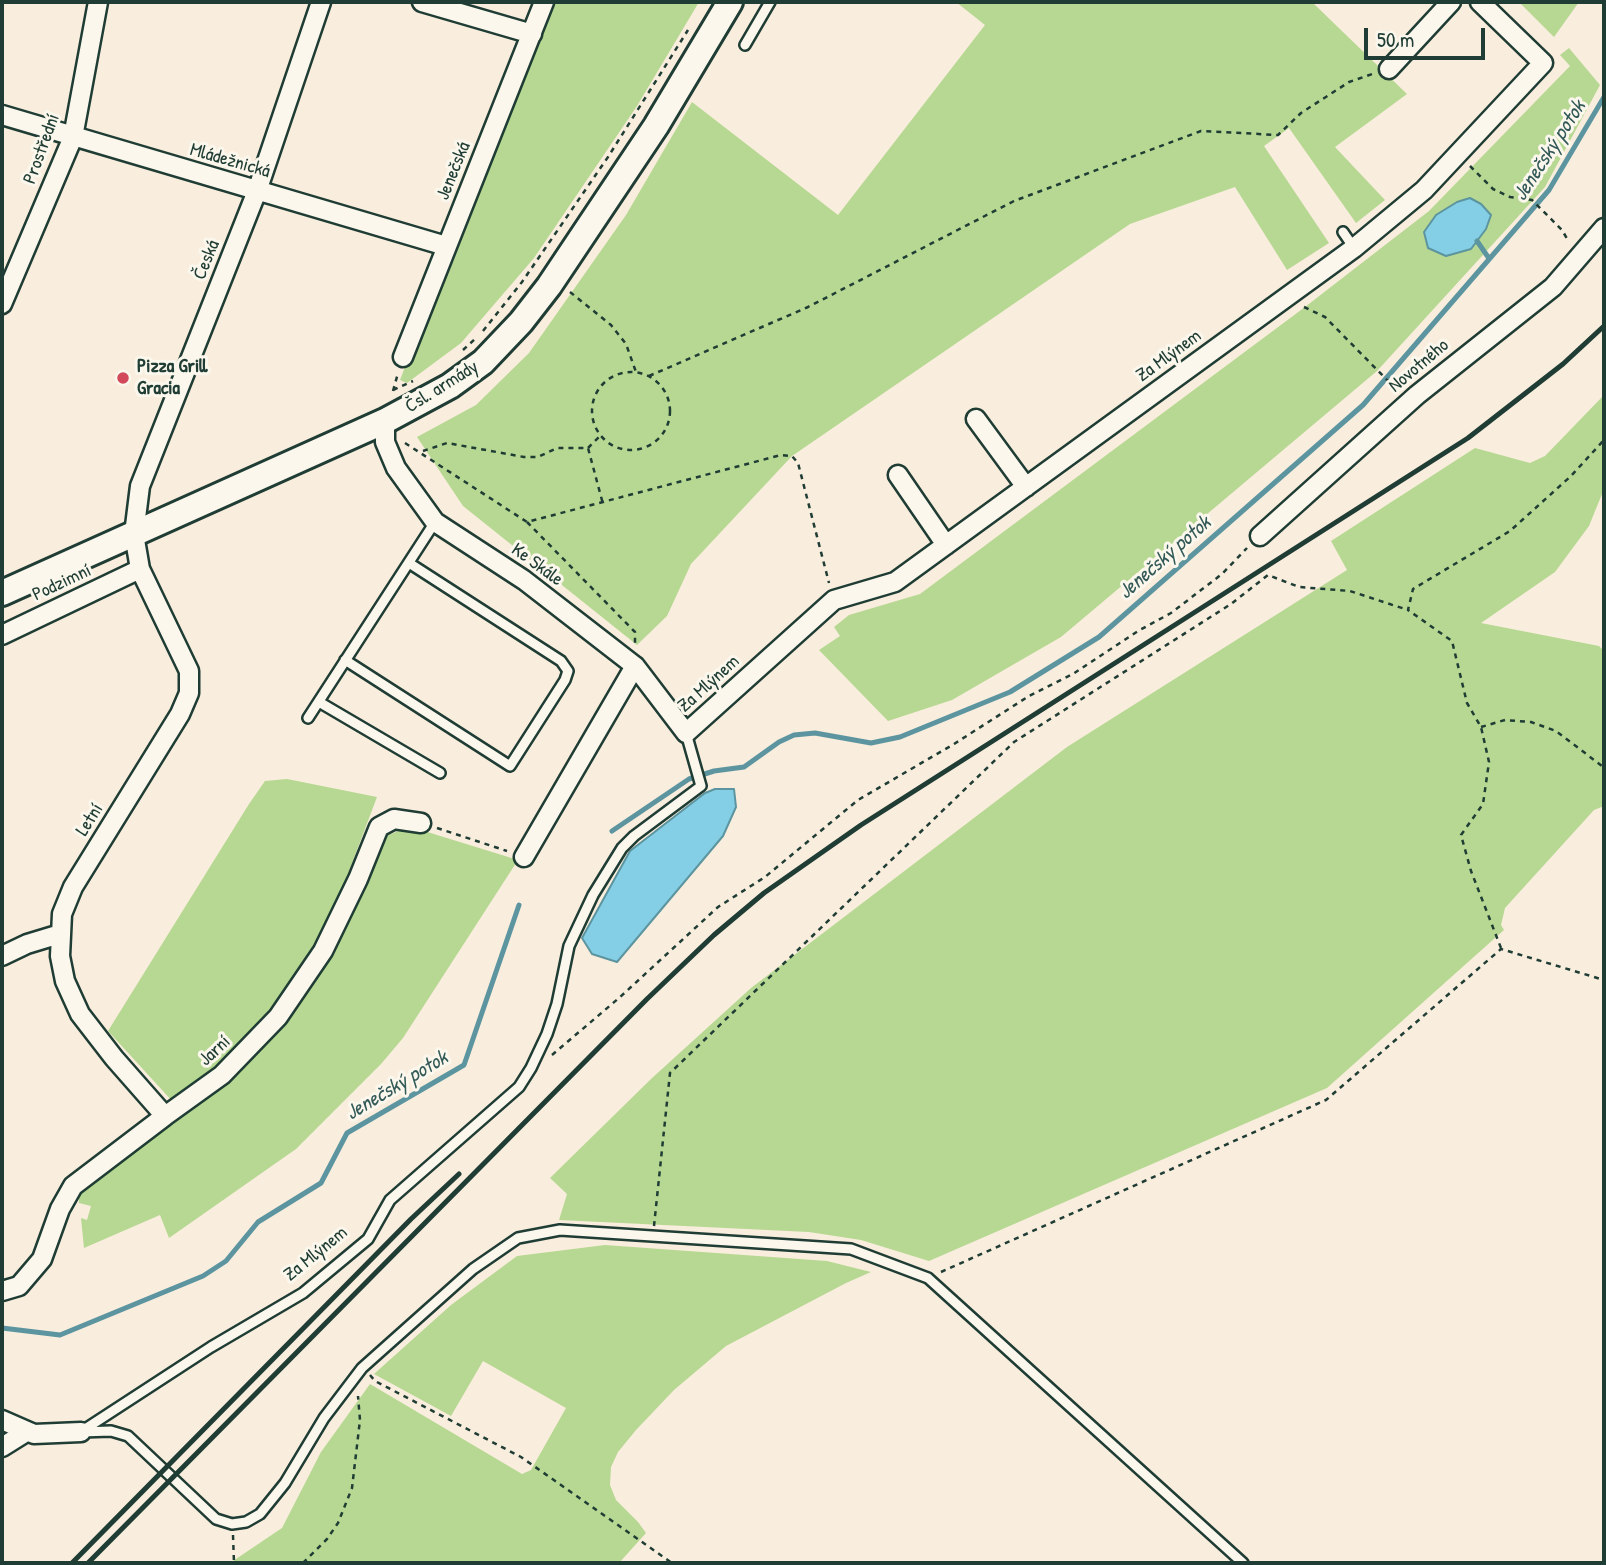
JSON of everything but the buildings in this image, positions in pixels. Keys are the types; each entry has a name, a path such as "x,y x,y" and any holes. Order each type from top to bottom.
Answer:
{"main road":[{"name":"Čsl. armády","path":"2,593 134,534 385,431 483,362 521,323 549,286 656,126 730,2"}],"street":[{"name":"Prostřední","path":"2,304 73,137 99,2"},
{"name":"Česká","path":"134,534 140,486 257,191 321,2"},
{"path":"422,2 532,34"},
{"name":"Jenečská","path":"402,357 544,2"},
{"path":"1389,69 1451,2"},
{"name":"Za Mlýnem","path":"686,733 834,600 895,582 1354,248 1424,190 1543,63 1480,2"},
{"name":"Mládežnická","path":"2,115 446,246"},
{"name":"Novotného","path":"1259,536 1417,395 1553,288 1604,228"},
{"path":"976,419 1026,487"},
{"name":"Ke Skále","path":"385,431 396,468 435,522 524,580 635,666 686,733"},
{"path":"898,475 946,545"},
{"name":"Letní","path":"134,534 140,569 190,671 188,693 180,714 73,887 62,914 60,956 65,981 80,1014 165,1116"},
{"name":"Podzimní","path":"2,635 140,569"},
{"path":"524,857 635,666"},
{"name":"Jarní","path":"2,1291 19,1286 42,1259 60,1209 73,1186 222,1075 278,1017 323,951 358,879 379,827 394,819 421,823"},
{"path":"2,956 27,944 60,934"},
{"path":"2,1420 26,1432 81,1432"},
{"path":"2,1447 26,1432"}],"lane":[{"path":"745,44 770,2"},
{"path":"1343,232 1354,248"},
{"path":"308,718 435,522"},
{"path":"345,660 510,766 565,680 568,671 561,661 409,564"},
{"path":"319,702 440,773"},
{"name":"Za Mlýnem","path":"81,1432 211,1348 303,1293 368,1239 390,1200 417,1174 519,1087 547,1034 569,946 593,895 622,848 634,836 698,789 701,782 686,733"},
{"path":"81,1432 111,1431 128,1436 212,1516 232,1524 253,1519 267,1506 285,1483 324,1418 360,1371 473,1269 518,1238 560,1230 851,1249 928,1278 1242,1563"}],"path":[{"path":"461,352 481,333 529,272 608,157 691,24"},
{"path":"649,376 808,307 1014,201 1201,131 1278,135 1301,113 1349,82 1389,69"},
{"path":"1458,154 1493,189 1510,197 1532,200 1542,208 1562,230 1579,259"},
{"path":"570,292 611,325 626,344 636,372"},
{"path":"1284,298 1325,317 1392,387"},
{"path":"402,357 385,431 527,522 635,632 635,666"},
{"path":"624,372 649,376 660,384 668,396 671,409 669,423 663,435 653,445 626,451 600,436 592,417 595,393 602,383 624,372"},
{"path":"393,390 416,380"},
{"path":"421,452 447,443 524,457 538,457 557,448 588,448 600,436"},
{"path":"1408,610 1412,589 1510,531 1572,476 1604,440"},
{"path":"588,448 603,503"},
{"path":"527,522 781,454 792,456 798,463 834,600"},
{"path":"531,1068 537,1068 619,998 718,908 765,877 858,800 1029,696 1073,674 1138,631 1171,613 1222,574 1259,536"},
{"path":"653,1236 670,1073 1014,742 1231,604 1268,575 1299,587 1350,591 1408,610 1452,640 1467,703 1481,727 1489,762 1483,804 1461,835 1471,870 1501,949"},
{"path":"1481,727 1505,720 1531,722 1556,731 1602,766"},
{"path":"421,823 524,857"},
{"path":"1501,949 1604,980"},
{"path":"928,1278 1326,1100 1501,949"},
{"path":"303,1563 332,1531 352,1488 360,1420 360,1371"},
{"path":"360,1371 521,1457 672,1563"},
{"path":"232,1524 234,1563"}],"green space":[{"path":"554,2 699,2 637,106 534,258 461,343 407,383 400,380 446,261 453,262"},
{"path":"956,2 1312,2 1407,94 1335,147 1385,200 1356,223 1289,128 1264,146 1329,243 1287,270 1235,187 1130,224 792,456 691,564 667,616 637,645 463,506 417,437 476,405 529,353 626,215 692,102 838,215 985,25"},
{"path":"1519,2 1579,2 1554,37"},
{"path":"1569,48 1600,85 1545,187 1377,371 1061,637 952,700 888,721 819,650 840,636 834,627 849,615 920,594 1305,307 1429,211 1570,66 1560,55"},
{"path":"1604,395 1604,489 1589,526 1555,572 1481,623 1599,646 1604,651 1604,806 1594,810 1505,908 1501,925 1504,930 1327,1088 929,1261 861,1240 809,1232 559,1220 567,1194 550,1178 651,1079 751,988 1067,747 1347,570 1331,541 1475,448 1530,463 1545,456"},
{"path":"287,779 377,797 343,887 327,922 296,975 259,1023 232,1052 173,1102 108,1031 265,781"},
{"path":"401,830 421,830 518,860 403,1038 381,1064 296,1149 169,1238 160,1215 84,1248 81,1218 87,1220 91,1206 79,1203 79,1193 205,1100 238,1072 275,1032 331,953 360,894 379,844 388,835"},
{"path":"605,1245 827,1261 871,1272 726,1346 674,1390 636,1430 618,1452 611,1467 610,1485 616,1500 646,1533 619,1563 230,1563 282,1528 321,1452 370,1384 522,1474 531,1470 566,1408 483,1361 451,1416 374,1374 451,1305 517,1256"}],"water":[{"path":"1470,198 1481,204 1491,215 1486,229 1471,249 1446,256 1428,248 1424,232 1436,215 1457,202"},
{"path":"715,789 734,789 736,807 723,836 617,962 592,954 582,938 630,851 705,793"}],"waterway":[{"name":"Jenečský potok","path":"612,831 689,779 714,771 744,767 779,742 794,735 815,733 871,743 900,737 1010,692 1099,637 1363,405 1549,190 1604,97"},
{"path":"1477,241 1488,257"},
{"name":"Jenečský potok","path":"2,1328 60,1335 203,1276 226,1261 258,1222 321,1183 347,1133 464,1065 519,905"}],"railway":[{"path":"88,1563 647,999 714,935 764,893 861,825 1468,438 1563,364 1604,326"},
{"path":"72,1563 411,1219 459,1174"}],"place":[{"name":"Pizza Grill Gracia","path":"123,378"}]}
